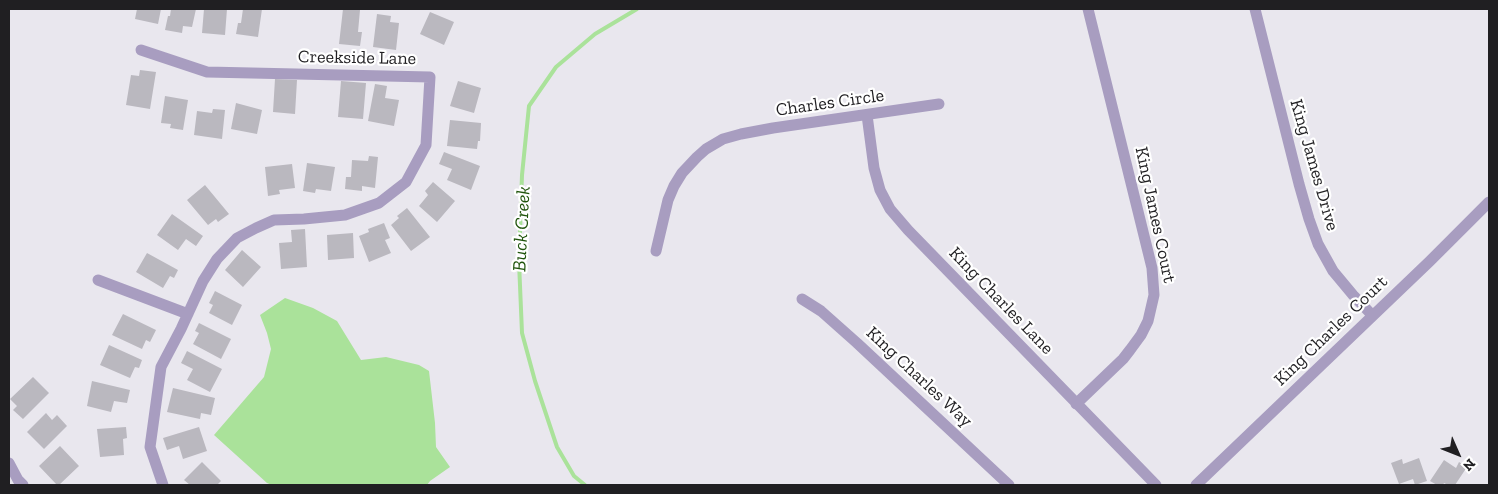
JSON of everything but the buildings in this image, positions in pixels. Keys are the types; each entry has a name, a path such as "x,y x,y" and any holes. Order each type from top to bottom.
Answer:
{"street":[{"name":"King James Court","path":"1076,404 1123,359 1141,335 1148,321 1154,294 1152,268 1088,9"},
{"name":"King James Drive","path":"1255,9 1308,219 1318,244 1333,271 1372,315"},
{"name":"Creekside Lane","path":"142,50 207,72 430,76 426,146 406,182 379,203 345,215 304,220 274,220 237,238 217,259 203,281 161,367 150,447 163,485"},
{"name":"Charles Circle","path":"656,252 668,200 674,186 682,173 697,157 706,149 726,138 773,128 939,104"},
{"name":"King Charles Lane","path":"867,115 874,168 880,190 890,209 908,230 1156,485"},
{"name":"King Charles Court","path":"1196,485 1489,202"},
{"path":"98,280 188,314"},
{"name":"King Charles Way","path":"802,299 821,311 857,343 1009,485"},
{"path":"9,463 18,480 23,485"}],"shaded area":[{"path":"285,298 313,308 337,321 361,360 386,357 419,365 429,371 436,447 450,467 427,485 272,485 267,483 214,435 264,377 271,349 260,315"}],"waterway":[{"name":"Buck Creek","path":"585,485 574,476 557,447 535,381 522,333 519,262 522,175 529,106 556,67 595,34 637,9"}]}
